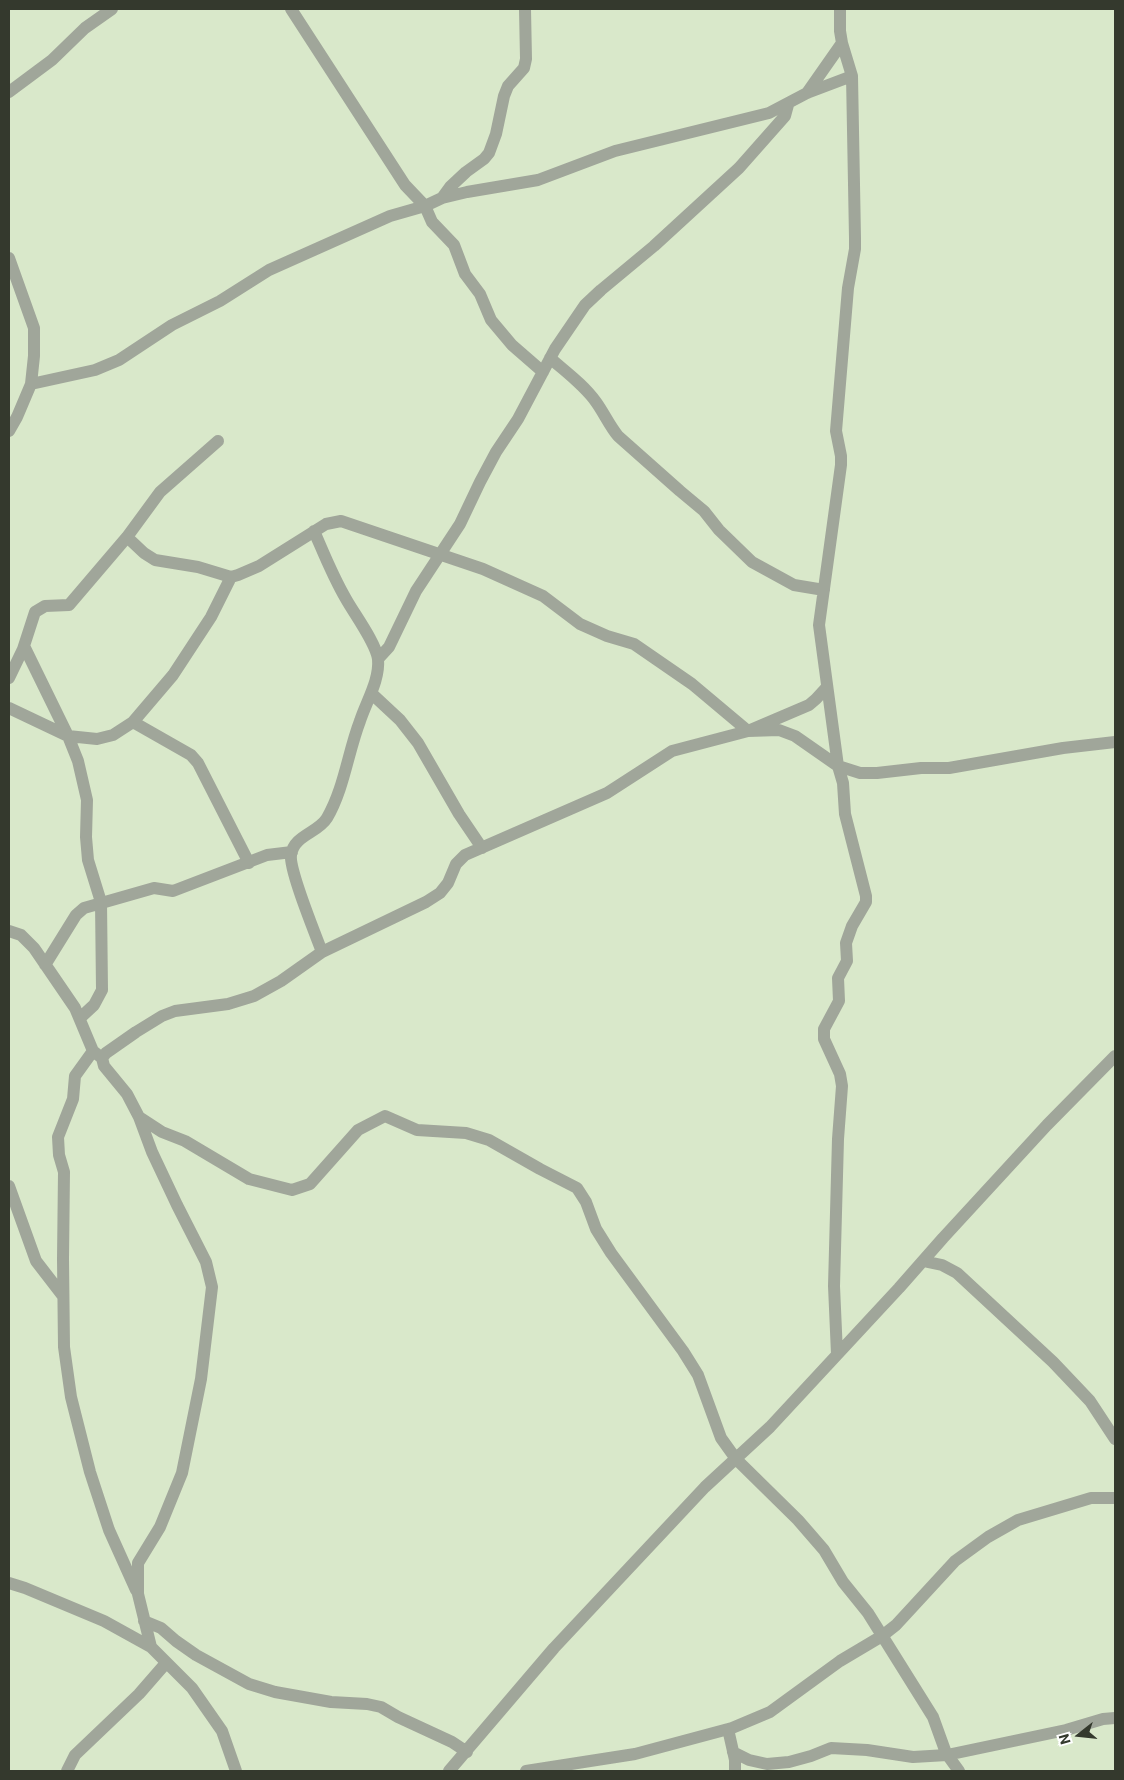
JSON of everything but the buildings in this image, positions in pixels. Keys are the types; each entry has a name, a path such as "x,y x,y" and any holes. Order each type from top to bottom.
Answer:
{"street":[{"path":"9,92 52,60 85,28 112,9"},
{"path":"291,9 406,185 425,206 432,222 454,245 465,274 480,294 491,320 512,345 543,372"},
{"path":"442,198 450,186 489,153 496,134 508,86 524,68 526,59 524,9"},
{"path":"837,1354 834,1286 838,1139 842,1086 840,1074 824,1039 824,1029 839,1001 838,978 846,961 846,946 852,926 866,902 845,814 843,783 838,766 819,625 841,465 836,431 848,288 855,248 852,76 842,43 840,9"},
{"path":"807,93 842,43"},
{"path":"31,384 96,370 119,360 172,325 220,301 269,270 390,216 425,206 442,198 466,192 538,180 615,151 769,114 807,93 852,76"},
{"path":"378,659 389,647 416,591 460,524 496,452 518,419 555,349 586,305 739,168 785,116 788,105"},
{"path":"9,258 34,328 31,384 9,431"},
{"path":"550,358 580,384 596,402 618,436 704,511 719,530 752,562 794,586 824,590"},
{"path":"9,678 24,646 35,612 45,606 69,605 127,537 160,492 218,441"},
{"path":"127,537 144,553 155,560 198,567 231,577 259,566 314,530 326,524 341,521 484,569 519,584 543,596 580,624 607,636 634,644 692,684 748,731 779,730 795,736 838,766 860,773 921,768 949,768 1063,748 1115,742"},
{"path":"314,530 331,571 371,641 378,659 376,677 371,693 331,809 326,820 296,843 291,855 294,875 322,952"},
{"path":"9,708 68,736 97,739 113,735 133,722 178,668 211,616 231,577"},
{"path":"24,646 68,736 83,781 87,800 86,837 88,860 102,902 102,990 94,1005 80,1018"},
{"path":"151,1647 138,1594 109,1530 90,1472 71,1398 64,1346 64,1172 59,1155 58,1137 73,1100 75,1076 97,1055 106,1053 162,1016 175,1011 228,1004 254,996 280,981 322,952 426,902 440,893 448,883 456,864 465,855 607,793 672,751 748,731 808,706 827,687"},
{"path":"371,693 400,720 418,744 459,814 482,848"},
{"path":"133,722 191,755 198,763 249,862"},
{"path":"45,964 76,915 84,908 154,888 173,891 267,855 292,852"},
{"path":"9,931 22,935 34,948 80,1018 97,1055 127,1094 140,1117 152,1152 206,1262 212,1287 201,1379 182,1473 160,1527 138,1563 138,1594"},
{"path":"449,1771 554,1648 705,1487 770,1427 1047,1125 1115,1056"},
{"path":"140,1117 162,1132 186,1141 248,1179 292,1190 310,1184 358,1130 385,1116 417,1130 466,1132 489,1140 577,1188 586,1202 596,1229 611,1253 683,1351 698,1375 721,1438 736,1459 774,1495 824,1550 843,1582 868,1613 933,1717 947,1755 959,1771"},
{"path":"9,1186 36,1261 63,1296"},
{"path":"923,1261 942,1265 957,1273 1053,1362 1090,1401 1115,1439"},
{"path":"526,1771 635,1754 728,1729 770,1712 840,1661 882,1636 896,1625 955,1561 988,1537 1018,1520 1091,1498 1115,1498"},
{"path":"9,1583 104,1621 151,1647 192,1688 222,1731 236,1771"},
{"path":"144,1621 161,1628 196,1655 249,1684 275,1692 331,1702 367,1704 381,1707 452,1742 467,1752"},
{"path":"67,1771 75,1755 139,1694 166,1663"},
{"path":"733,1752 749,1760 767,1764 789,1762 831,1748 867,1750 913,1757 947,1755 1066,1730 1103,1719 1115,1718"},
{"path":"728,1729 735,1771"}]}
